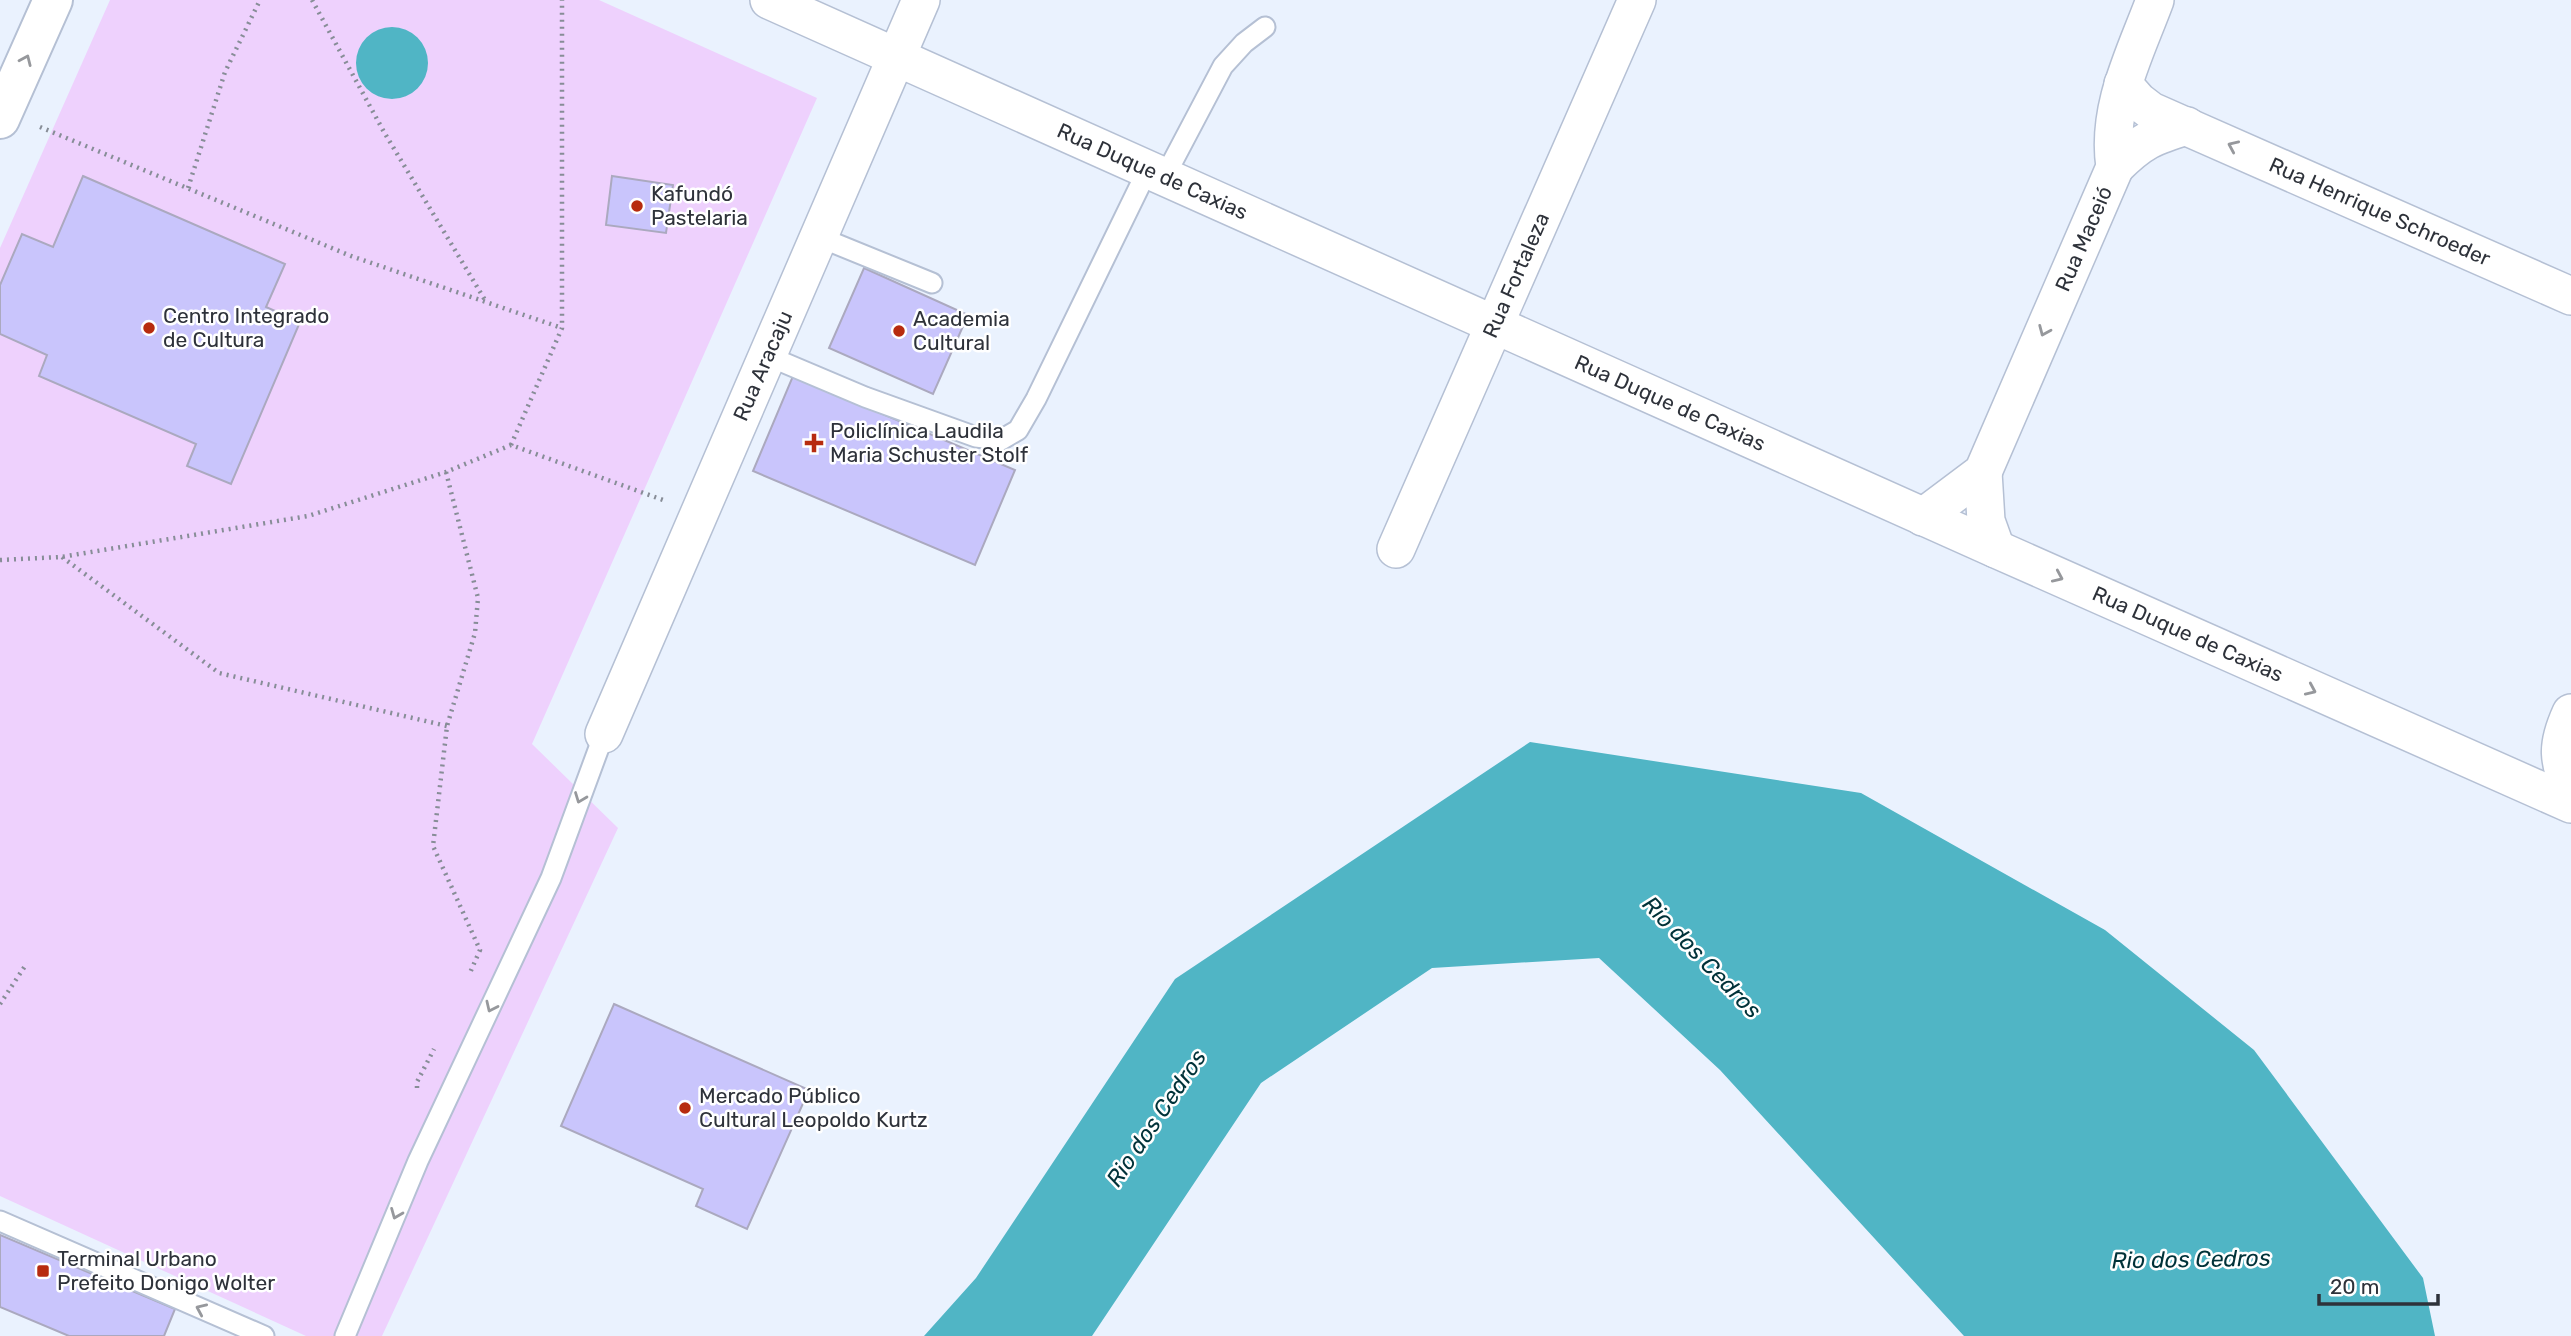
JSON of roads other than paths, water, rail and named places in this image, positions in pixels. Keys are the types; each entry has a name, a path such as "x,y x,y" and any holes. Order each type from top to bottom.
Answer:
{"main road":[{"path":"2,115 53,0"}],"street":[{"name":"Rua Duque de Caxias","path":"769,0 2571,804"},
{"name":"Rua Aracaju","path":"604,734 921,0"},
{"name":"Rua Fortaleza","path":"1395,549 1637,0"},
{"name":"Rua Maceió","path":"1996,549 1986,521 1983,472 2115,167 2111,143 2114,114 2155,0"},
{"name":"Rua Henrique Schroeder","path":"2123,83 2138,101 2151,111 2571,296"},
{"path":"2115,167 2136,146 2155,136 2187,126"},
{"name":"Rua Maceió","path":"1923,517 1983,472"},
{"path":"2505,776 2535,759 2566,724"},
{"path":"2566,724 2560,761 2571,794"}],"lane":[{"path":"768,356 890,406 976,437 1001,440 1018,430 1156,172 1223,66 1244,43 1265,27"},
{"path":"819,237 932,283"},
{"path":"345,1336 418,1161 551,878 604,734"},
{"path":"0,1221 264,1336"}],"water":[{"path":"399,27 418,37 426,49 426,77 418,89 406,97 385,99 366,89 358,77 356,56 366,37 378,29"},
{"name":"Rio dos Cedros","path":"1530,742 1861,793 2105,930 2254,1050 2423,1278 2435,1336 1964,1336 1720,1070 1599,958 1432,968 1261,1083 1092,1336 924,1336 976,1278 1175,979"}],"place":[{"name":"Kafundó Pastelaria","path":"637,206"},
{"name":"Centro Integrado de Cultura","path":"149,328"},
{"name":"Academia Cultural","path":"899,331"},
{"name":"Policlínica Laudila Maria Schuster Stolf","path":"814,443"},
{"name":"Mercado Público Cultural Leopoldo Kurtz","path":"685,1108"},
{"name":"Terminal Urbano Prefeito Donigo Wolter","path":"43,1271"}]}
